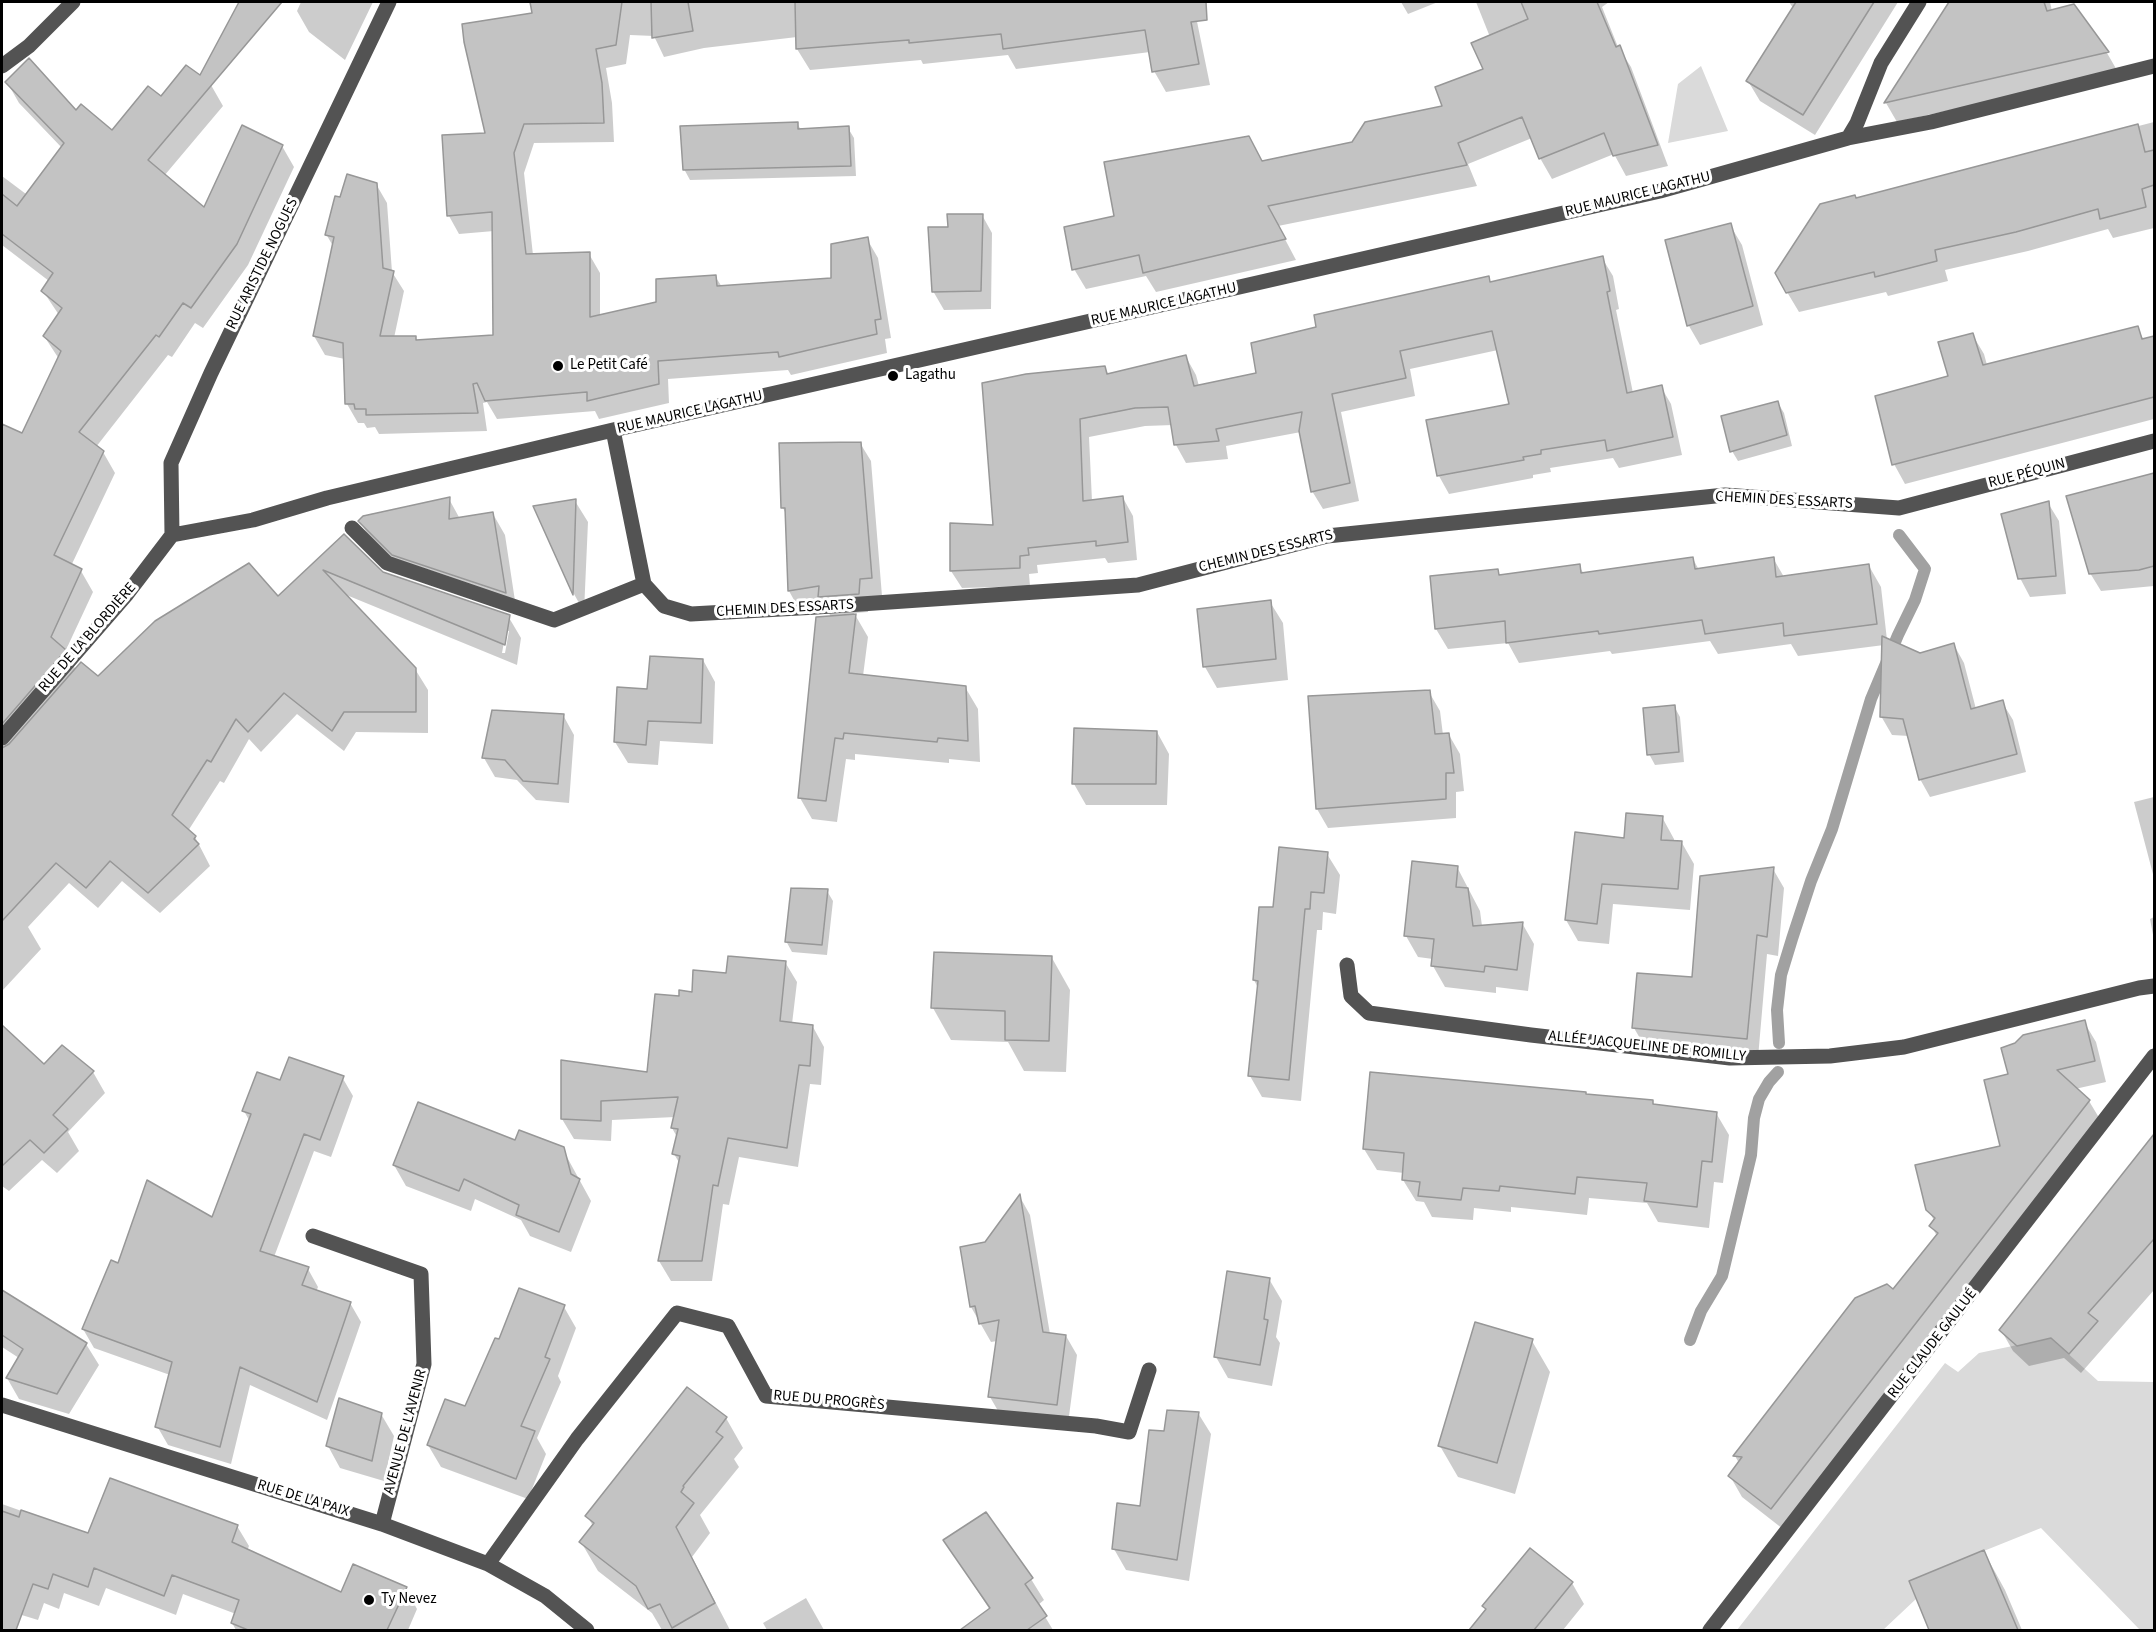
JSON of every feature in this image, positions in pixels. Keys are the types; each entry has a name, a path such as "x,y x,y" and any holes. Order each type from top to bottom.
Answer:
{"street":[{"path":"2,66 29,46 72,2"},
{"name":"RUE ARISTIDE NOGUES","path":"172,535 171,463 210,373 389,2"},
{"path":"1848,138 1857,123 1881,63 1919,2"},
{"name":"RUE MAURICE LAGATHU","path":"172,535 253,520 327,498 613,430 1660,191 1848,138 1931,122 2154,66"},
{"path":"352,528 387,563 554,620 644,584 613,430"},
{"name":"RUE PÉQUIN","path":"1899,508 2154,441"},
{"name":"CHEMIN DES ESSARTS","path":"644,584 664,606 691,614 817,608 1138,585 1327,536 1725,495 1899,508"},
{"name":"RUE DE LA BLORDIÈRE","path":"2,738 127,594 172,535"},
{"name":"ALLÉE JACQUELINE DE ROMILLY","path":"1347,965 1352,996 1369,1013 1730,1058 1830,1056 1904,1047 2154,986"},
{"name":"RUE CLAUDE GAULUÉ","path":"1710,1630 2154,1056"},
{"name":"AVENUE DE L'AVENIR","path":"313,1236 421,1274 424,1364 382,1524"},
{"name":"RUE DU PROGRÈS","path":"488,1564 577,1439 677,1313 728,1326 766,1396 1096,1426 1129,1432 1149,1370"},
{"name":"RUE DE LA PAIX","path":"2,1405 382,1524 488,1564 545,1596 587,1630"}],"shaded area":[{"path":"1701,66 1728,131 1668,143 1678,84"},
{"path":"2051,1338 2098,1381 2154,1382 2154,1630 2140,1630 2041,1528 1909,1581 1916,1599 1883,1630 1737,1630 1945,1363 1958,1372 1979,1353"}],"building":[{"path":"239,2 282,2 148,160 204,207 242,125 283,145 237,244 191,308 183,303 159,337 156,335 79,432 104,451 54,555 82,569 51,637 66,650 2,724 2,424 22,433 61,351 43,336 62,308 41,291 53,273 2,234 2,194 17,206 64,143 5,82 29,58 76,110 81,104 112,130 148,86 161,96 186,65 200,75"},
{"path":"530,2 622,2 616,45 596,49 602,83 604,123 524,124 514,153 526,254 590,252 590,317 656,302 656,279 716,275 717,286 831,278 831,244 868,237 881,319 875,320 877,334 779,357 778,352 658,361 659,384 587,401 587,392 485,401 477,383 473,384 478,413 366,415 366,409 355,409 354,404 345,404 343,343 313,336 334,237 325,235 335,196 340,197 347,174 377,183 383,268 394,271 380,336 416,336 416,340 493,335 492,212 447,216 442,135 485,133 462,24 532,13"},
{"path":"651,2 688,2 693,31 652,38"},
{"path":"795,2 1206,2 1207,20 1191,22 1199,64 1152,72 1145,30 1003,49 1001,34 909,43 909,40 796,49"},
{"path":"1521,2 1597,2 1616,47 1620,45 1658,145 1613,156 1604,133 1539,159 1522,117 1458,143 1467,165 1268,206 1286,239 1143,273 1139,255 1072,270 1064,227 1114,216 1104,162 1249,136 1262,161 1352,142 1365,122 1442,106 1435,87 1483,69 1471,43 1528,19"},
{"path":"1796,2 1874,2 1803,115 1746,81"},
{"path":"1949,2 2044,2 2047,11 2074,4 2109,52 1884,103"},
{"path":"798,122 798,129 849,126 851,166 683,170 680,126"},
{"path":"2138,124 2145,152 2154,150 2154,185 2142,189 2146,207 2100,219 2098,209 2016,232 1935,250 1937,261 1875,277 1874,272 1786,293 1775,273 1820,204 1855,195 1856,198"},
{"path":"947,214 983,214 981,291 932,292 928,227 948,227"},
{"path":"1731,223 1753,306 1687,326 1665,240"},
{"path":"1603,256 1610,291 1607,292 1627,393 1662,385 1673,437 1607,451 1605,440 1541,450 1541,454 1523,457 1524,460 1437,476 1426,420 1509,404 1492,331 1400,351 1406,378 1332,394 1350,483 1311,492 1299,431 1302,412 1216,429 1219,441 1174,445 1168,407 1135,408 1080,419 1083,501 1123,496 1128,542 1096,546 1096,541 1028,548 1029,555 1020,556 1020,568 950,571 950,523 993,525 982,383 1026,374 1105,366 1107,374 1186,355 1194,386 1256,373 1251,343 1316,327 1314,315 1489,276 1490,282"},
{"path":"2138,326 2142,339 2154,336 2154,397 1892,465 1875,396 1948,376 1938,342 1973,333 1983,365"},
{"path":"1778,401 1787,435 1730,452 1721,416"},
{"path":"861,442 872,578 860,579 859,594 818,597 819,586 788,591 785,508 781,508 779,443"},
{"path":"2154,473 2154,566 2139,570 2089,574 2066,496"},
{"path":"450,497 449,519 493,512 506,593 392,555 358,521 363,516"},
{"path":"576,499 573,595 533,506"},
{"path":"2049,501 2056,576 2018,579 2001,514"},
{"path":"344,534 383,572 510,615 505,645 323,570 416,668 416,712 344,712 332,731 284,693 248,732 236,719 211,762 207,760 172,815 196,836 194,839 199,844 148,893 110,861 86,888 56,863 2,921 2,748 9,744 81,662 98,676 155,621 249,563 278,596"},
{"path":"1693,557 1695,569 1774,557 1776,577 1869,564 1877,624 1784,636 1783,623 1705,634 1702,620 1599,634 1598,631 1506,643 1505,621 1435,629 1430,576 1498,569 1499,575 1580,564 1581,573"},
{"path":"1271,600 1276,659 1203,667 1197,609"},
{"path":"856,614 849,673 966,686 968,741 938,738 937,742 844,733 843,739 835,738 826,801 798,798 816,617"},
{"path":"1882,636 1920,653 1954,643 1971,709 2003,700 2017,754 1919,780 1903,719 1880,717"},
{"path":"650,656 703,659 701,723 648,721 646,745 614,742 617,687 647,689"},
{"path":"1430,690 1435,734 1449,733 1454,773 1446,773 1446,799 1316,809 1308,696"},
{"path":"1675,705 1679,752 1647,755 1643,708"},
{"path":"492,710 564,714 558,784 523,781 505,760 482,758"},
{"path":"1074,728 1157,731 1156,784 1072,784"},
{"path":"1626,813 1663,816 1661,840 1682,841 1678,889 1602,884 1597,924 1565,920 1575,832 1624,838"},
{"path":"1279,847 1328,852 1324,893 1311,892 1310,909 1305,909 1289,1080 1248,1076 1258,981 1253,980 1259,907 1273,907"},
{"path":"1412,861 1458,866 1456,887 1468,888 1473,926 1523,922 1517,970 1485,966 1484,972 1431,966 1434,939 1404,936"},
{"path":"1774,867 1767,937 1757,935 1747,1039 1632,1028 1637,973 1692,977 1700,876"},
{"path":"791,888 828,889 822,945 785,942"},
{"path":"934,952 1052,956 1049,1041 1005,1040 1005,1011 931,1008"},
{"path":"728,956 786,961 780,1021 813,1025 810,1066 799,1065 787,1148 728,1138 718,1186 713,1185 702,1261 658,1261 680,1156 672,1154 678,1129 671,1128 678,1097 601,1101 601,1121 561,1119 561,1060 647,1072 655,994 679,996 679,990 692,992 693,970 726,973"},
{"path":"2085,1020 2095,1061 2057,1070 2090,1100 1771,1509 1728,1476 1742,1457 1733,1456 1855,1298 1887,1284 1893,1289 1938,1233 1929,1226 1935,1218 1926,1210 1915,1165 2000,1146 1984,1080 2008,1074 2001,1048 2015,1043 2023,1035"},
{"path":"2,1025 44,1064 62,1045 94,1071 53,1115 68,1129 44,1153 30,1140 2,1166"},
{"path":"289,1057 344,1076 320,1140 304,1134 260,1251 309,1267 302,1285 351,1302 317,1402 240,1367 220,1447 155,1427 172,1362 82,1329 111,1260 118,1263 147,1180 212,1217 251,1114 242,1111 257,1072 280,1080"},
{"path":"1370,1072 1586,1092 1586,1094 1653,1100 1653,1104 1717,1112 1712,1162 1702,1161 1697,1207 1644,1201 1647,1183 1577,1177 1575,1194 1500,1186 1499,1191 1463,1188 1461,1200 1418,1196 1420,1182 1402,1180 1404,1153 1363,1149"},
{"path":"418,1102 515,1140 519,1130 564,1147 571,1174 580,1179 559,1232 516,1215 519,1205 464,1179 459,1191 393,1165"},
{"path":"2154,1134 2154,1239 2088,1313 2098,1321 2069,1354 2051,1338 2017,1346 1999,1330"},
{"path":"1020,1194 1043,1332 1066,1335 1057,1405 988,1397 999,1320 979,1324 975,1306 970,1307 960,1247 985,1242"},
{"path":"1227,1271 1270,1278 1264,1319 1268,1320 1260,1365 1214,1357"},
{"path":"519,1288 565,1305 545,1357 550,1359 521,1426 535,1431 516,1479 427,1445 445,1399 465,1406 495,1338 499,1339"},
{"path":"2,1290 87,1343 57,1394 6,1378 23,1349 2,1335"},
{"path":"1475,1322 1533,1339 1497,1463 1438,1446"},
{"path":"687,1387 727,1417 716,1432 723,1437 683,1486 681,1492 694,1503 676,1527 715,1603 672,1628 660,1604 648,1609 636,1586 579,1542 594,1523 585,1516"},
{"path":"339,1398 382,1413 372,1461 326,1446"},
{"path":"1167,1410 1199,1412 1177,1560 1112,1549 1117,1503 1140,1506 1149,1430 1164,1431"},
{"path":"110,1478 238,1525 232,1542 341,1592 353,1564 407,1587 387,1630 248,1630 231,1623 239,1600 172,1575 164,1596 94,1568 88,1587 53,1574 48,1589 33,1584 16,1630 2,1630 2,1511 19,1517 21,1510 88,1533"},
{"path":"986,1512 1033,1578 1025,1584 1047,1616 1027,1630 960,1630 990,1608 943,1540"},
{"path":"1530,1548 1573,1582 1534,1630 1469,1630 1486,1609 1482,1606"},
{"path":"1984,1550 2018,1630 1929,1630 1909,1581"}],"waterway":[{"path":"1779,1043 1777,1010 1781,975 1792,939 1811,881 1832,829 1871,699 1915,600 1925,569 1899,535"},
{"path":"1690,1340 1701,1311 1722,1276 1751,1155 1754,1118 1759,1099 1778,1072"}],"place":[{"name":"Le Petit Café","path":"558,366"},
{"name":"Lagathu","path":"893,376"},
{"name":"Ty Nevez","path":"369,1600"}]}
